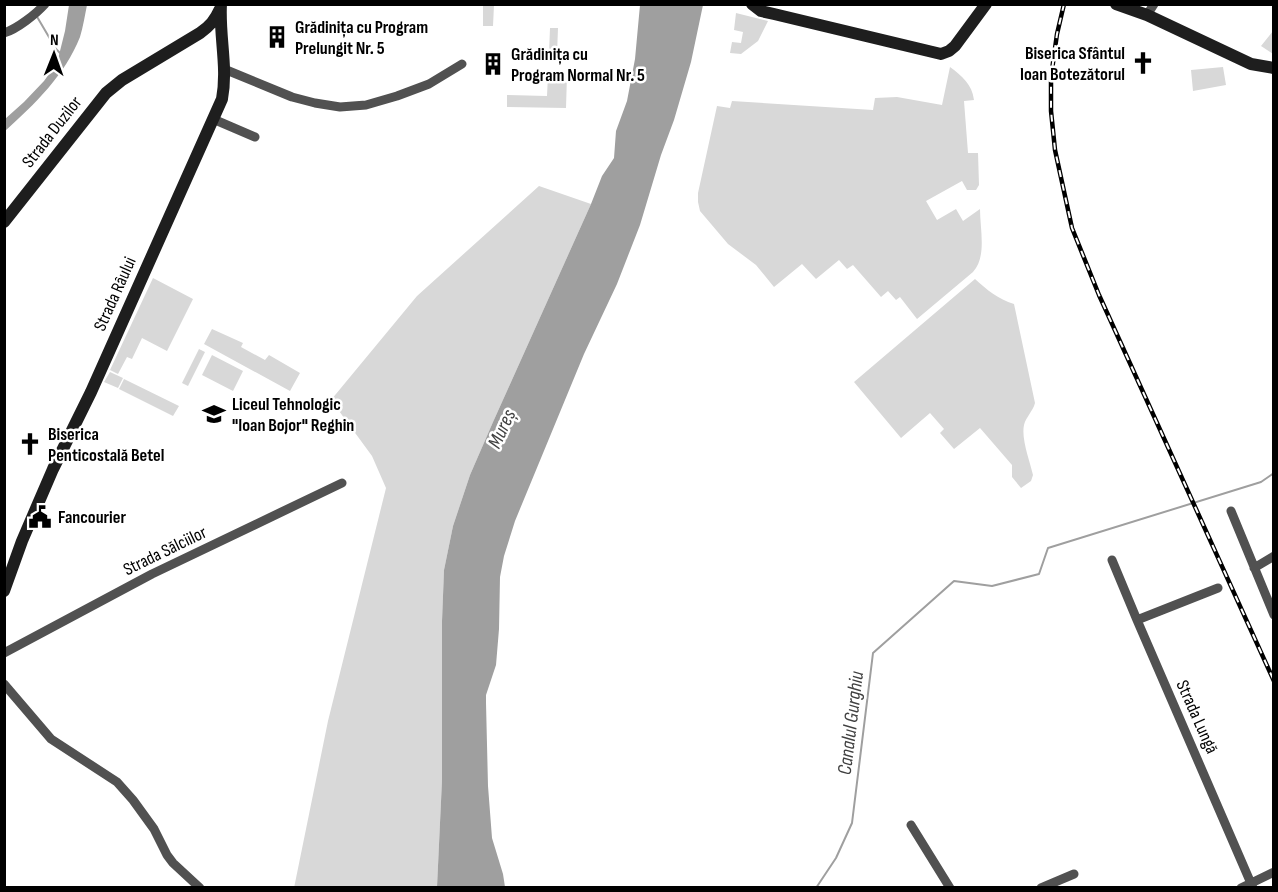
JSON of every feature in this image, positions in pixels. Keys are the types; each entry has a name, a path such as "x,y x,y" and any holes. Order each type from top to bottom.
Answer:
{"main road":[{"path":"752,4 761,11 941,54 955,46 986,4"},
{"path":"1116,4 1151,10 1251,64 1274,68"},
{"name":"Strada Râului","path":"4,591 22,541 53,470 91,392 222,99 224,69 221,6"},
{"name":"Strada Duzilor","path":"4,222 106,93 122,80 200,33 215,20 221,6"}],"street":[{"path":"4,33 43,7"},
{"path":"224,69 292,97 340,107 366,105 397,96 429,84 462,64"},
{"path":"213,119 255,137"},
{"name":"Strada Sălciilor","path":"4,653 152,574 342,483"},
{"path":"1231,511 1274,615"},
{"path":"1254,568 1274,556"},
{"name":"Strada Lungă","path":"1112,560 1252,885"},
{"path":"1137,620 1218,588"},
{"path":"4,684 51,740 117,782 154,829 173,864 200,888"},
{"path":"911,825 950,888"},
{"path":"1241,888 1252,885 1274,872"},
{"path":"1041,888 1074,874"}],"shaded area":[{"path":"483,5 494,5 493,26 483,26"},
{"path":"736,13 768,21 758,41 741,54 730,53 732,42 741,43 743,32 734,30"},
{"path":"550,28 558,28 557,54 549,54"},
{"path":"1273,31 1273,54 1261,46"},
{"path":"950,67 966,81 973,94 974,100 964,101 968,153 978,153 979,185 976,190 967,190 962,181 926,201 937,220 956,209 963,221 980,209 980,259 973,272 917,319 900,297 896,300 888,291 881,297 853,265 847,269 839,260 816,279 802,264 774,287 756,265 728,244 700,211 698,193 717,106 730,108 732,101 873,110 875,98 897,97 942,105"},
{"path":"1223,67 1226,85 1193,91 1191,70"},
{"path":"548,75 567,75 566,108 507,107 507,95 547,96"},
{"path":"539,186 591,204 470,475 453,526 444,570 442,780 437,887 294,888 328,721 386,488 372,456 331,400 417,296"},
{"path":"153,278 193,299 167,351 142,338 132,359 127,357 118,374 110,370"},
{"path":"975,279 993,294 1014,304 1035,403 1023,431 1033,475 1031,481 1021,488 1012,477 1012,465 980,428 954,449 940,433 944,429 930,413 901,438 854,382"},
{"path":"212,329 243,343 241,347 265,360 269,355 300,373 290,391 204,344"},
{"path":"199,349 205,352 188,386 182,383"},
{"path":"212,355 243,371 233,391 202,375"},
{"path":"110,372 123,378 118,388 104,382"},
{"path":"124,379 179,406 173,416 119,389"}],"water":[{"path":"69,5 87,5 80,37 74,51 48,88 5,131 5,119 44,81 57,63"},
{"name":"Mureș","path":"640,5 703,5 691,62 640,225 515,521 504,556 500,577 496,665 486,695 486,703 492,838 505,887 437,887 442,780 444,570 453,526 470,475 493,422 602,176 614,158 616,131 627,101 635,59"}],"waterway":[{"path":"36,15 60,53"},
{"name":"Canalul Gurghiu","path":"816,888 836,858 852,823 873,653 954,581 992,586 1039,574 1048,548 1261,482 1274,473"}],"railway":[{"path":"1064,4 1051,77 1051,111 1055,150 1072,228 1099,295 1274,681"}],"place":[{"name":"Grădinița cu Program Prelungit Nr. 5","path":"277,37"},
{"name":"Biserica Sfântul Ioan Botezătorul","path":"1143,63"},
{"name":"Grădinița cu Program Normal Nr. 5","path":"493,64"},
{"name":"Liceul Tehnologic \"Ioan Bojor\" Reghin","path":"214,414"},
{"name":"Biserica Penticostală Betel","path":"30,444"},
{"name":"Fancourier","path":"40,517"}]}
